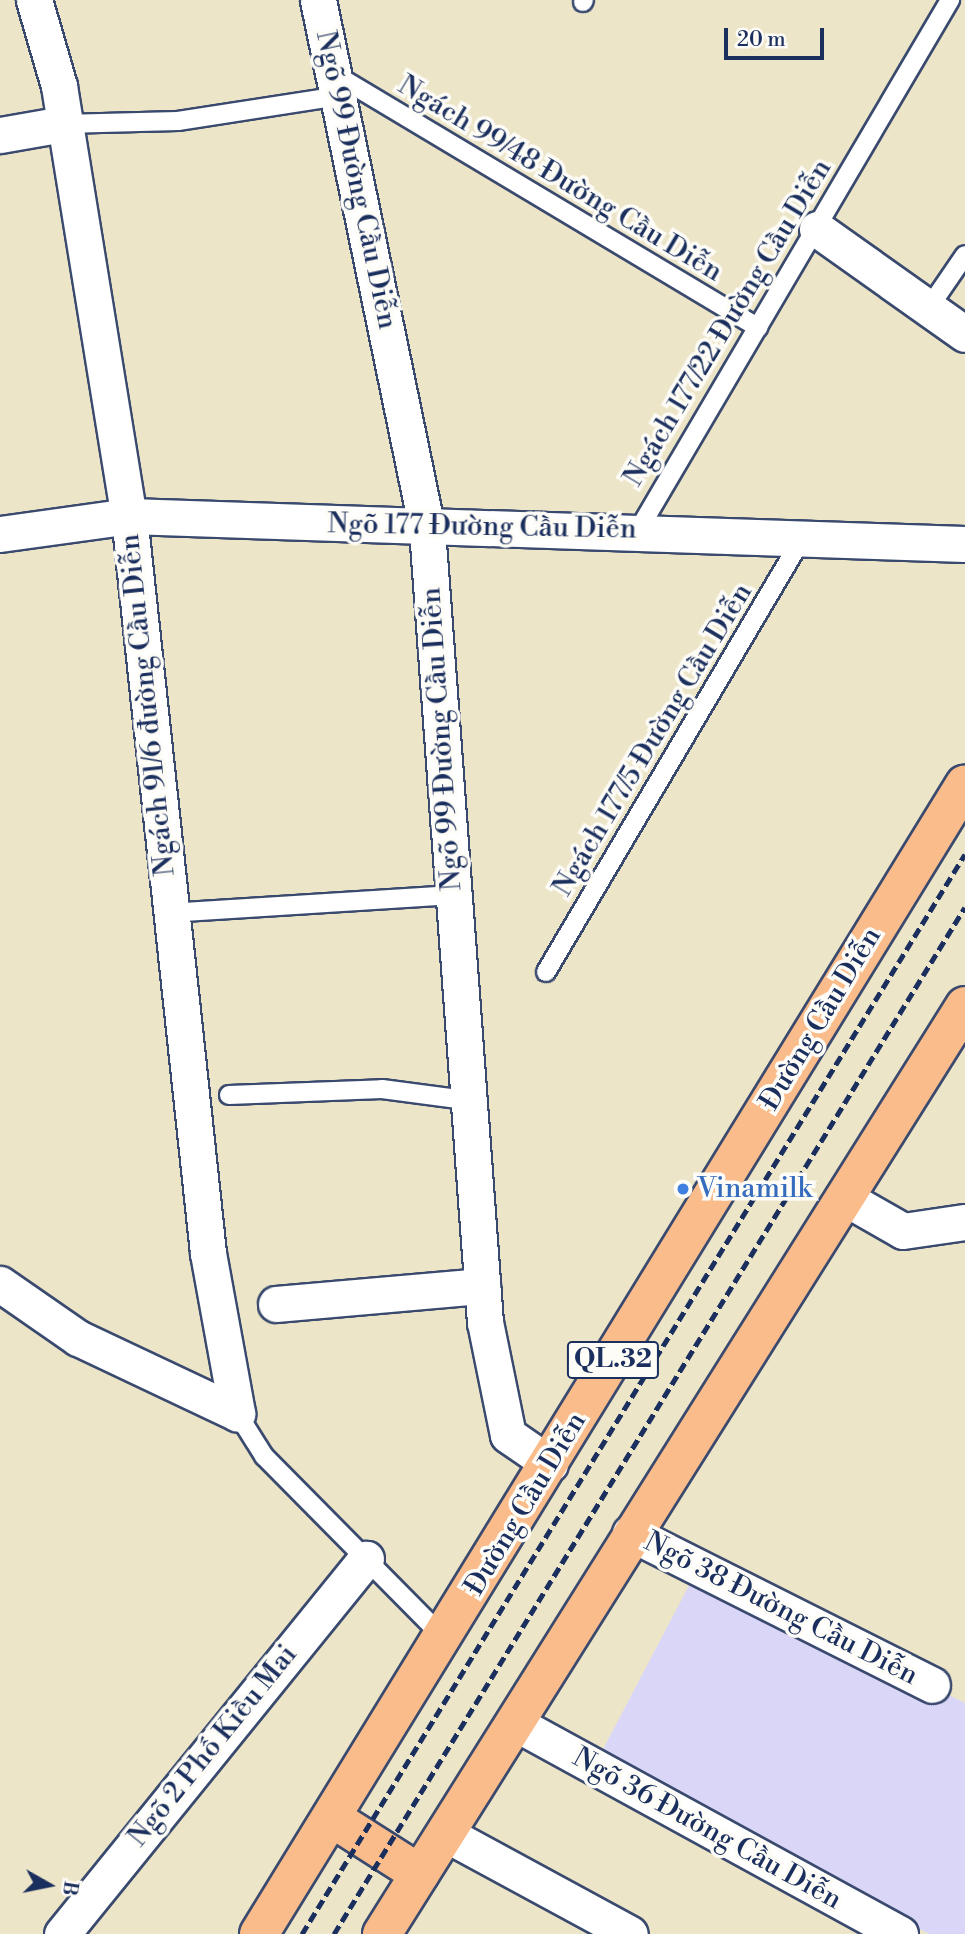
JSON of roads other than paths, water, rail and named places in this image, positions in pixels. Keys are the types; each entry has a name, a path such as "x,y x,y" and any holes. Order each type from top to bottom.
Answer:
{"highway":[{"name":"Đường Cầu Diễn","path":"259,1934 445,1639 965,785"},
{"path":"382,1934 515,1723 630,1533 847,1199 965,1006"},
{"path":"332,1818 420,1874"}],"street":[{"name":"Ngách 91/6 đường Cầu Diễn","path":"34,0 64,124 129,516 169,913 208,1252 237,1413"},
{"name":"Ngõ 99 Đường Cầu Diễn","path":"318,0 338,86 427,529 441,662 465,1100 482,1286 508,1435 550,1464"},
{"path":"0,135 64,124"},
{"path":"817,229 965,334"},
{"name":"Ngõ 177 Đường Cầu Diễn","path":"0,534 129,516 427,529 639,529 965,544"},
{"path":"847,1199 904,1231 965,1222"},
{"path":"0,1284 78,1338 237,1413"},
{"path":"276,1304 482,1286"},
{"name":"Ngõ 38 Đường Cầu Diễn","path":"630,1533 932,1685"},
{"name":"Ngõ 2 Phố Kiều Mai","path":"62,1934 366,1559"},
{"name":"Ngõ 36 Đường Cầu Diễn","path":"515,1723 846,1921 900,1934"},
{"path":"446,1834 630,1934"}],"lane":[{"name":"Ngách 177/22 Đường Cầu Diễn","path":"639,529 817,229 897,80 950,0"},
{"path":"64,124 178,121 338,86"},
{"name":"Ngách 99/48 Đường Cầu Diễn","path":"338,86 758,328"},
{"path":"928,309 965,255"},
{"name":"Ngách 177/5 Đường Cầu Diễn","path":"546,972 804,536"},
{"path":"169,913 452,895"},
{"path":"229,1095 382,1089 465,1100"},
{"path":"237,1413 264,1456 445,1639"}],"railway":[{"path":"302,1934 965,854"},
{"path":"334,1934 965,907"}],"place":[{"name":"Vinamilk","path":"683,1189"}]}
